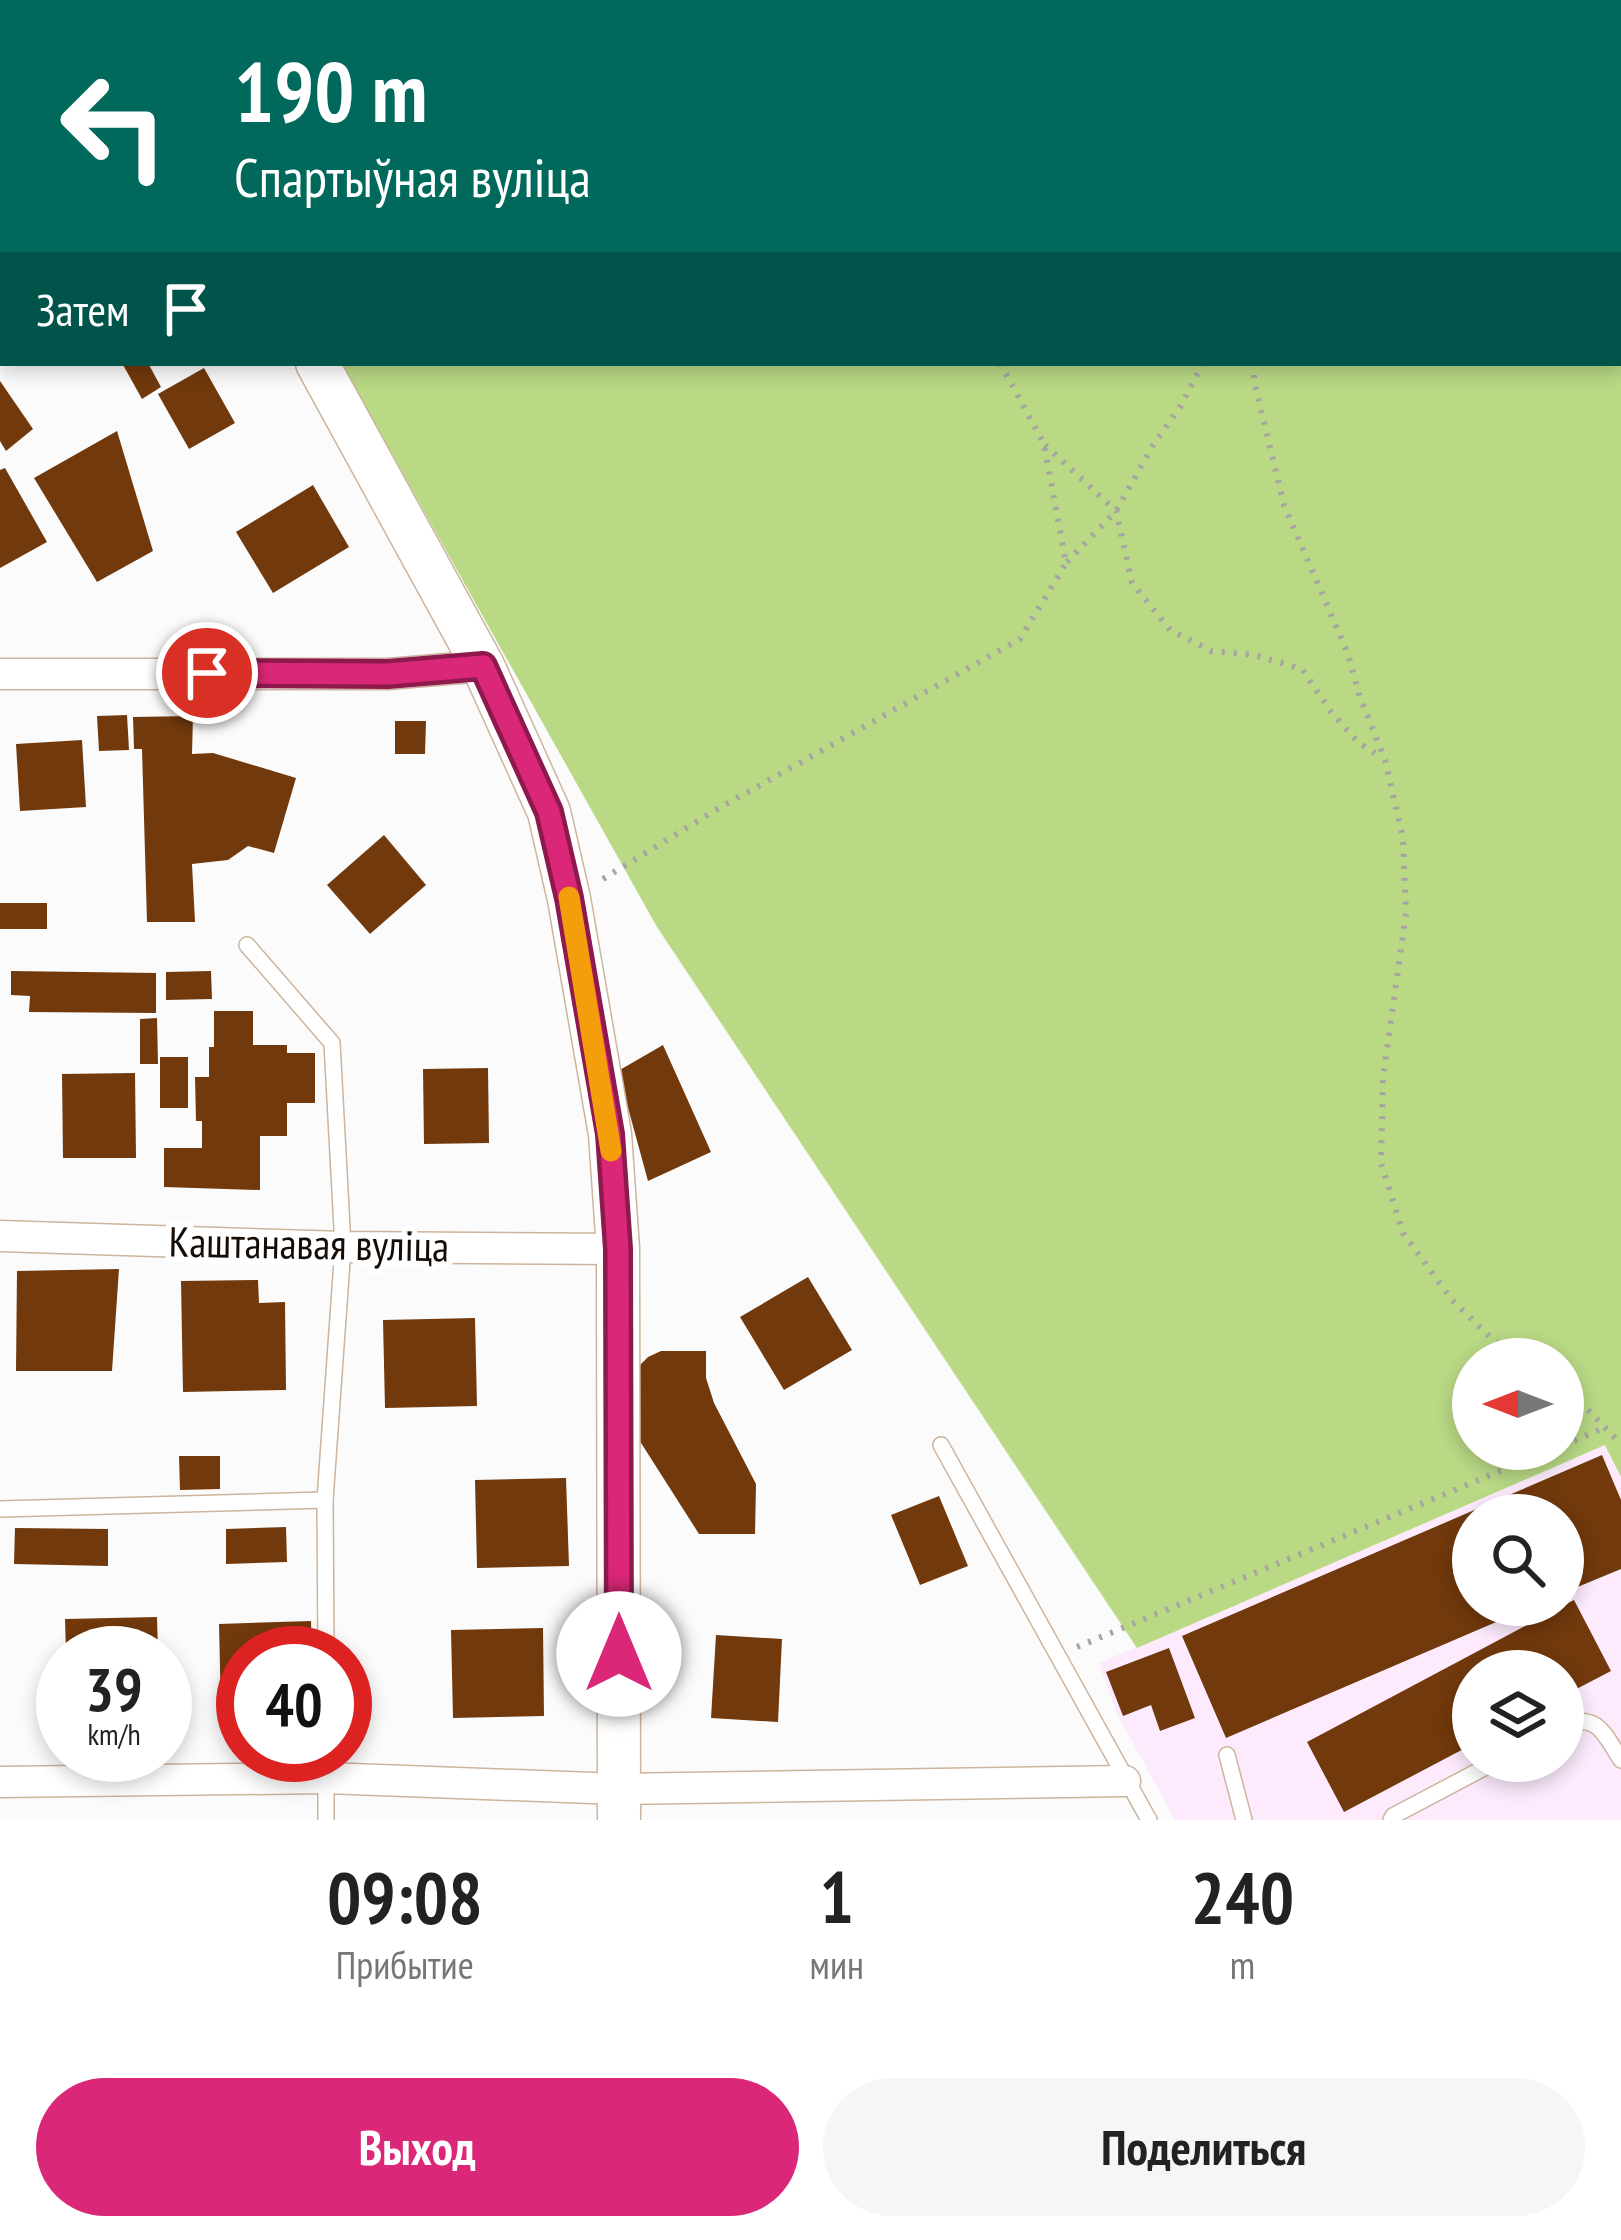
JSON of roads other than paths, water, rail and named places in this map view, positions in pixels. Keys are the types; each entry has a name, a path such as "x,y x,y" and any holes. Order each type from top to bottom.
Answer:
{"street":[{"path":"319,366 483,666 549,812 569,898 610,1134 618,1249 619,1804"},
{"path":"0,674 388,674 483,666"},
{"name":"Каштанавая вуліца","path":"0,1236 343,1247 618,1249"},
{"path":"0,1782 216,1772"},
{"path":"372,1773 619,1804 1126,1781"}],"lane":[{"path":"247,945 332,1043 343,1247 326,1500 326,1626"},
{"path":"941,1445 1149,1820"},
{"path":"0,1509 326,1500"},
{"path":"1584,1720 1602,1730 1621,1760"},
{"path":"1227,1755 1244,1820"},
{"path":"326,1782 326,1820"},
{"path":"1391,1820 1457,1782"}]}
